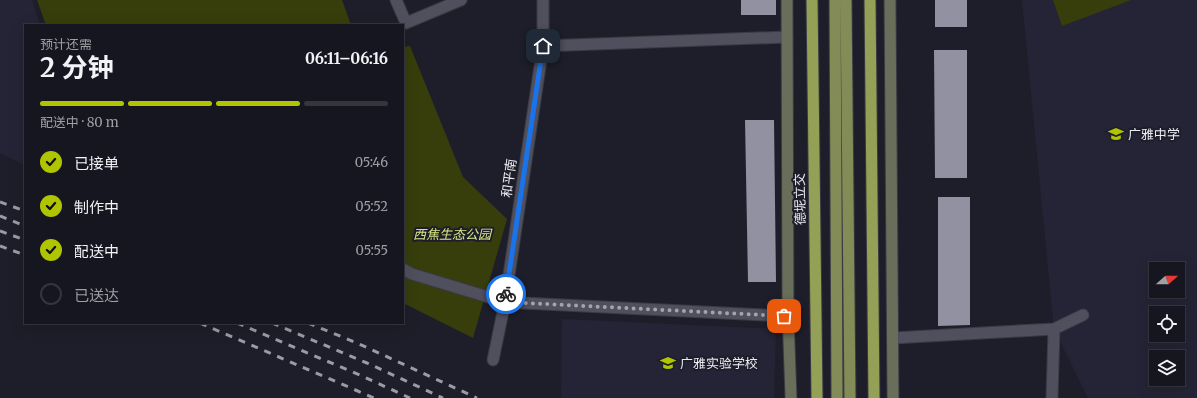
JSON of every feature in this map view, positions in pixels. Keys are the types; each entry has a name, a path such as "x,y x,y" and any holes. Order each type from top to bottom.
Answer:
{"highway":[{"name":"德坭立交","path":"812,0 817,398"},
{"path":"870,0 874,398"}],"main road":[{"path":"787,0 788,314 792,398"},
{"path":"835,0 838,398"},
{"path":"846,0 850,398"},
{"path":"890,0 893,398"}],"street":[{"path":"396,0 406,23 461,0"},
{"name":"和平南","path":"493,360 505,302 543,46 543,0"},
{"path":"543,46 787,37"},
{"path":"404,270 412,274 505,302 784,316 788,314"},
{"path":"893,338 1054,329 1083,314"},
{"path":"1052,398 1054,329"}],"shaded area":[{"path":"0,0 32,0 40,24 24,24 24,159 22,164 0,153"},
{"name":"广雅中学","path":"1022,0 1197,0 1197,398 1088,398 1054,329"},
{"name":"广雅实验学校","path":"562,319 776,329 774,398 561,398"}],"green space":[{"path":"37,0 342,0 351,24 46,24"},
{"path":"1053,0 1131,0 1062,26"},
{"name":"西焦生态公园","path":"410,46 463,177 507,219 473,338 404,304 404,47"}],"building":[{"path":"741,0 776,0 776,15 741,15"},
{"path":"935,0 967,0 967,27 935,27"},
{"path":"934,50 967,50 967,178 935,178"},
{"path":"745,120 774,120 776,282 748,282"},
{"path":"938,197 970,197 970,325 938,326"}],"railway":[{"path":"0,202 24,211"},
{"path":"0,216 24,226"},
{"path":"0,231 24,240"},
{"path":"0,246 24,255"},
{"path":"202,324 374,398"},
{"path":"239,324 410,398"},
{"path":"274,324 367,363 443,398"},
{"path":"310,324 357,343 477,398"}],"way so far":[{"path":"506,294 505,302 784,316"}],"place":[{"name":"广雅中学","path":"1116,134"},
{"name":"广雅实验学校","path":"668,363"}],"route":[{"path":"506,294 543,46"}]}
